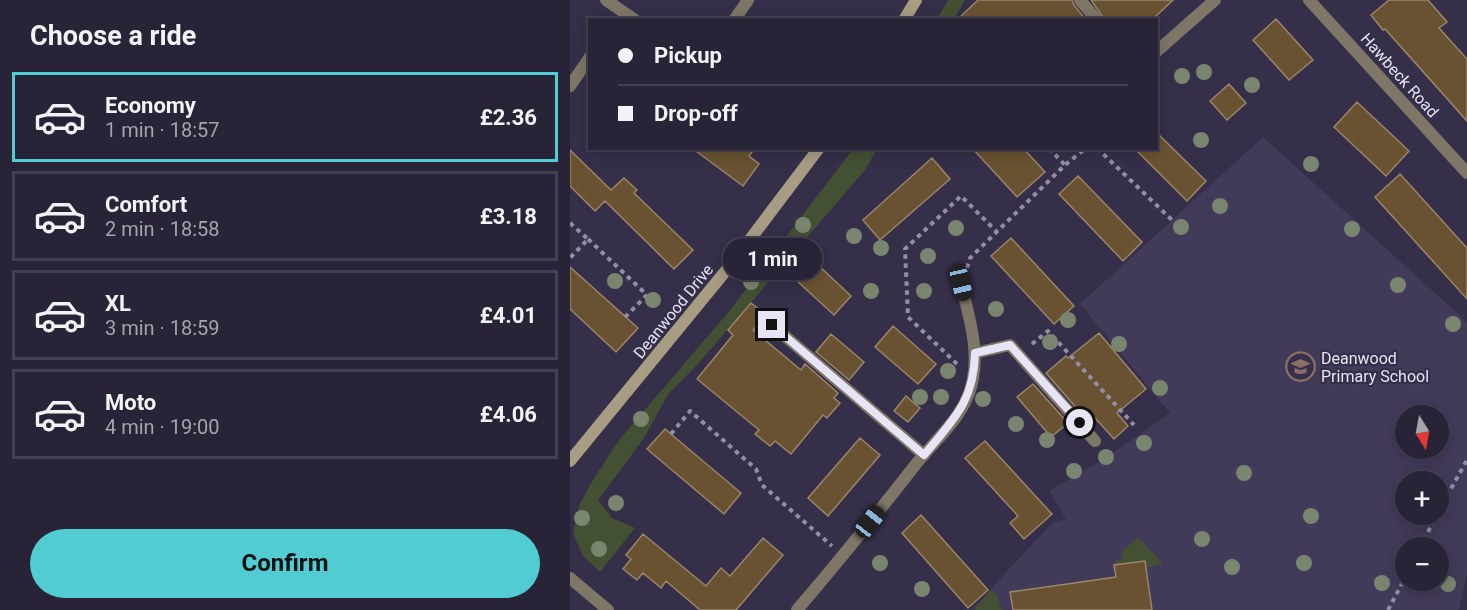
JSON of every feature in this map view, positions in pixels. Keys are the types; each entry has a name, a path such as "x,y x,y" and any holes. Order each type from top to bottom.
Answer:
{"street":[{"path":"606,0 617,15"},
{"path":"735,18 748,0"},
{"path":"905,18 916,0"},
{"path":"1080,0 1095,18"},
{"path":"1158,50 1215,0"},
{"name":"Hawbeck Road","path":"1309,0 1467,173"},
{"path":"570,86 588,60"},
{"name":"Deanwood Drive","path":"570,461 726,271 817,150"},
{"path":"797,610 960,412 973,380 975,353 961,283"},
{"path":"772,325 924,455"},
{"path":"975,353 1010,345 1095,441"},
{"path":"570,578 608,610"}],"path":[{"path":"1051,150 1065,165"},
{"path":"961,283 970,258 1065,165 1084,150"},
{"path":"1099,150 1172,220"},
{"path":"973,380 908,317 905,249 961,196 996,232"},
{"path":"570,223 647,295 625,317"},
{"path":"570,258 588,239"},
{"path":"1019,355 1048,331 1134,425"},
{"path":"670,434 690,411 756,469 762,485 843,556"},
{"path":"1449,493 1467,460"},
{"path":"1388,610 1398,591"}],"shaded area":[{"name":"Deanwood Primary School","path":"1263,137 1467,322 1467,572 1459,610 971,610 1053,522 1066,519 1049,491 1110,455 1170,413 1080,304"}],"green space":[{"path":"948,0 965,0 955,18 938,18"},
{"path":"852,150 876,150 865,170 697,365 669,393 642,441 598,500 612,518 635,528 600,572 583,556 573,533 579,506 619,440 731,309"},
{"path":"1138,537 1163,564 1146,568 1144,561 1114,565 1115,561 1122,559 1122,551"},
{"path":"991,590 998,596 1000,607 1003,610 974,610"}],"building":[{"path":"978,0 1072,0 1084,18 959,18"},
{"path":"1091,0 1173,0 1154,18 1104,18"},
{"path":"1389,0 1428,0 1447,22 1439,28 1467,59 1467,121 1371,15"},
{"path":"1276,19 1313,60 1289,80 1253,40"},
{"path":"1229,84 1246,103 1227,120 1210,101"},
{"path":"1357,102 1409,151 1386,176 1334,127"},
{"path":"1158,134 1206,181 1187,201 1136,150 1158,150"},
{"path":"570,150 611,190 624,178 637,190 634,193 693,250 674,269 605,201 595,211 570,186"},
{"path":"695,150 754,150 749,156 759,164 743,186"},
{"path":"974,150 1025,150 1045,172 1017,197"},
{"path":"932,158 950,179 880,240 863,220"},
{"path":"1400,174 1467,248 1467,299 1375,197"},
{"path":"1078,176 1142,242 1123,261 1059,194"},
{"path":"1011,238 1074,306 1054,324 991,256"},
{"path":"801,249 851,296 834,315 783,268"},
{"path":"570,267 638,328 616,352 570,309"},
{"path":"751,303 766,315 753,330 801,370 805,364 838,393 834,398 840,403 827,418 823,415 791,454 775,441 770,446 755,434 759,430 697,379 733,335 728,330"},
{"path":"893,326 936,364 918,384 875,347"},
{"path":"1099,333 1146,389 1117,413 1128,426 1114,439 1086,408 1080,412 1046,373"},
{"path":"831,334 864,362 849,380 816,352"},
{"path":"1033,384 1068,423 1051,437 1017,397"},
{"path":"906,396 920,408 908,422 894,411"},
{"path":"665,429 741,493 724,514 647,449"},
{"path":"860,438 880,455 828,516 808,498"},
{"path":"985,441 1052,514 1024,539 1010,523 1018,516 965,458"},
{"path":"921,515 988,590 968,608 902,533"},
{"path":"643,534 706,586 721,568 730,576 763,538 783,555 736,610 700,610 666,581 661,588 643,573 637,580 623,569 631,559 626,555"},
{"path":"1145,561 1152,610 1013,610 1010,592 1116,577 1114,565"}],"place":[{"name":"Deanwood Primary School","path":"1300,367"}],"route":[{"path":"772,325 924,455 960,412 968,396 973,380 975,353 1010,345 1080,423"}]}
